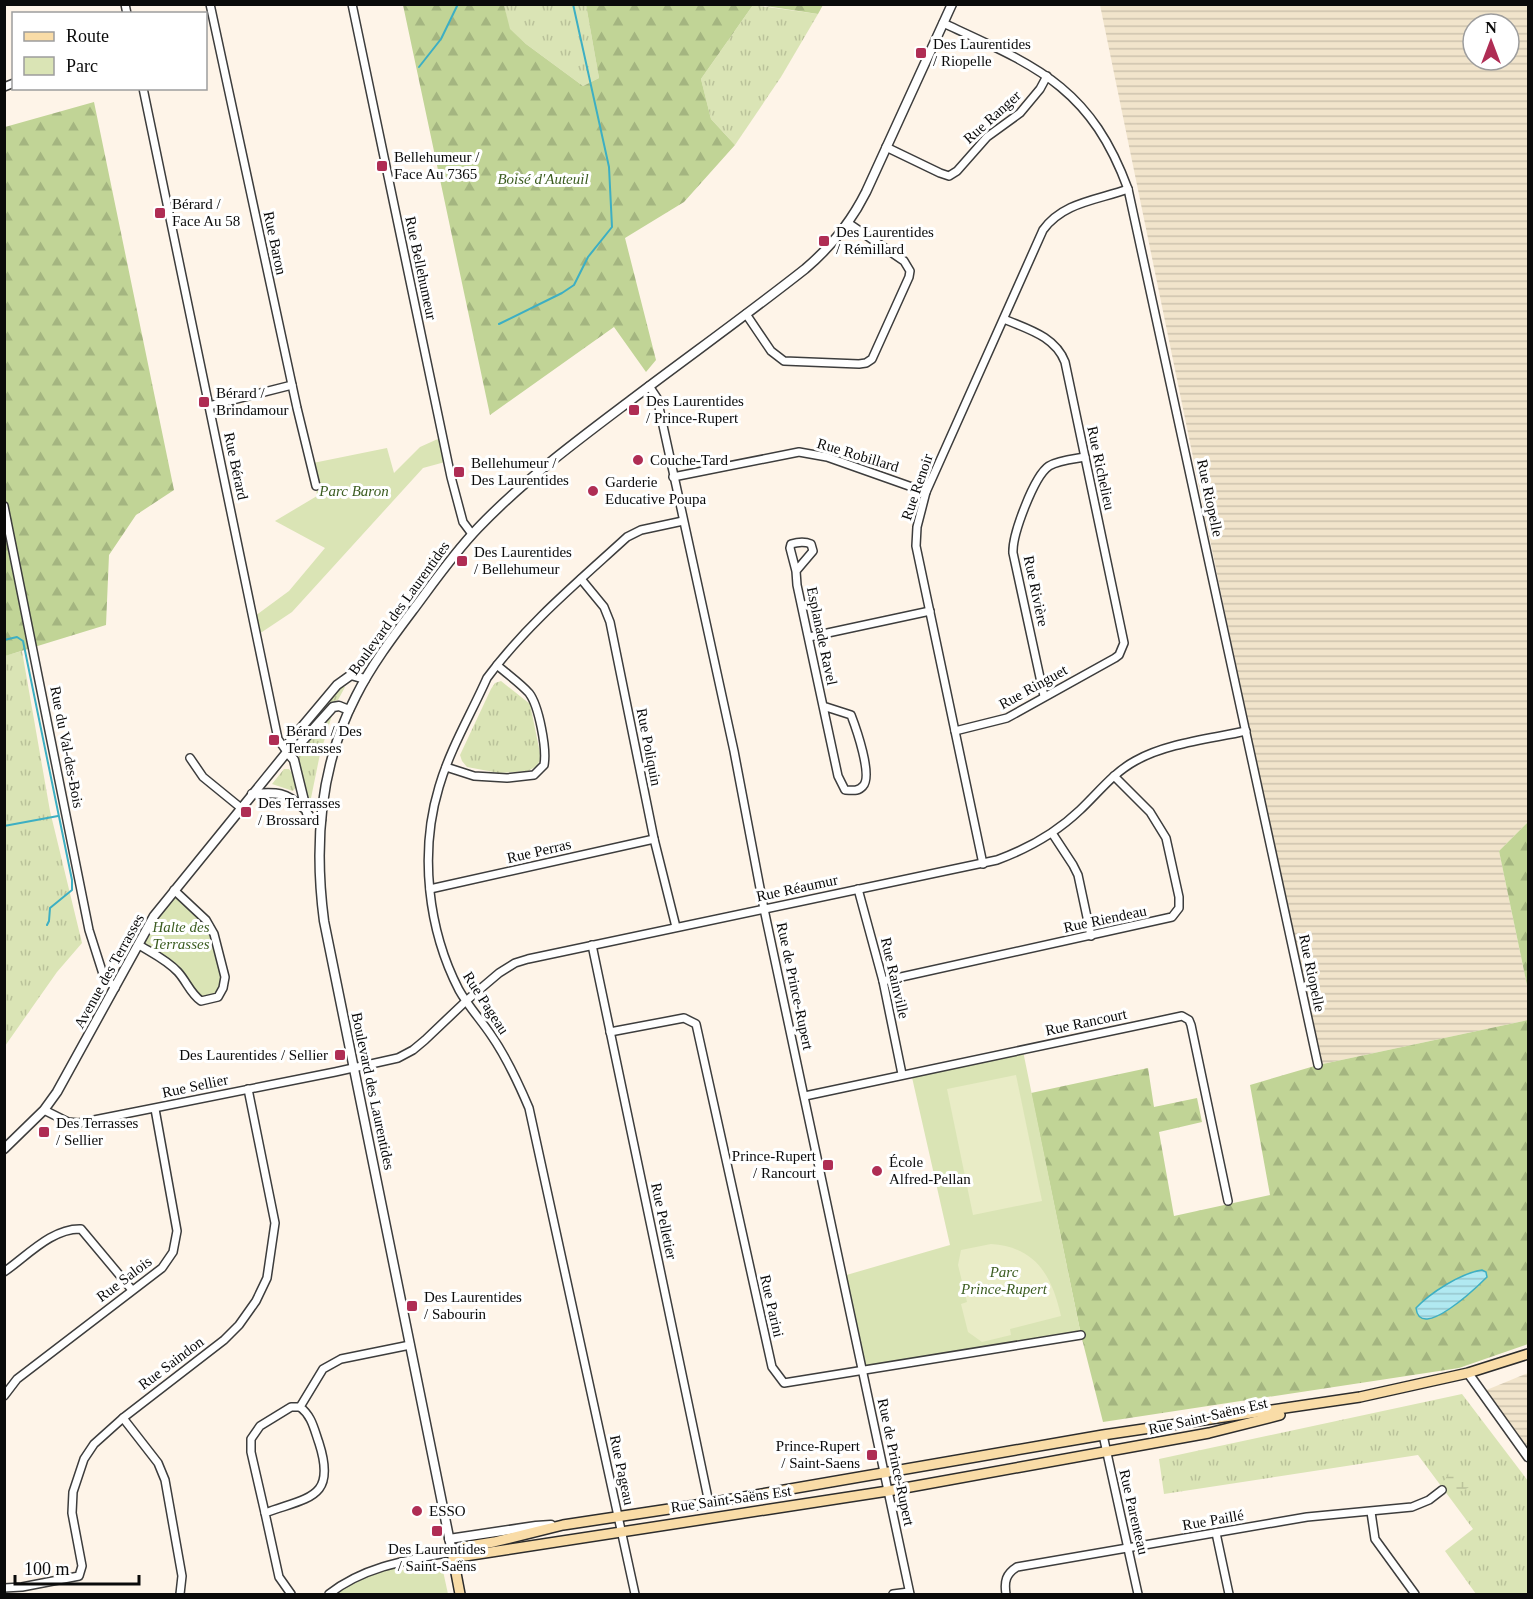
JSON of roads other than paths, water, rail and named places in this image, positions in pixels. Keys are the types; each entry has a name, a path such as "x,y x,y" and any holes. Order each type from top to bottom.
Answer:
{"main road":[{"path":"1324,1403 1416,1386 1528,1354"},
{"name":"Rue Saint-Saëns Est","path":"452,1552 463,1547 563,1525 709,1503 1103,1436 1324,1403"},
{"name":"Rue Saint-Saëns Est","path":"452,1552 465,1556 622,1530 888,1491 1209,1433 1324,1403"},
{"name":"Boulevard des Laurentides","path":"452,1552 460,1594"}],"street":[{"name":"Rue Baron","path":"210,4 316,486"},
{"name":"Rue Bellehumeur","path":"352,4 451,477 463,522 472,534"},
{"name":"Boulevard des Laurentides","path":"452,1552 322,913 319,863 321,820 331,763 349,710 365,679 402,625 472,534 537,472 813,263 832,244 848,223 866,192 951,4"},
{"name":"Rue Riopelle","path":"943,23 1025,62 1070,94 1089,115 1114,155 1128,189 1318,1065"},
{"name":"Rue Ranger","path":"886,147 949,176 957,171 987,138 1020,113 1040,89 1047,76"},
{"name":"Rue Bérard","path":"142,90 279,741 294,760 306,809"},
{"name":"Rue Renoir","path":"983,864 916,535 919,514 926,492 1038,241 1050,221 1065,209 1128,189"},
{"path":"746,314 771,351 784,361 859,364 872,359 910,271 904,261 848,223"},
{"name":"Rue Richelieu","path":"1004,319 1049,339 1061,352 1124,636 1124,644 1119,655"},
{"path":"209,406 292,385"},
{"name":"Rue de Prince-Rupert","path":"649,386 657,398 734,751 764,909 909,1593"},
{"name":"Rue Robillard","path":"673,477 799,452 827,457 926,492"},
{"name":"Rue Rivière","path":"1044,696 1013,553 1014,536 1041,473 1053,464 1085,457"},
{"name":"Rue du Val-des-Bois","path":"4,506 89,930 104,974 115,988"},
{"name":"Rue Pageau","path":"635,1594 529,1108 516,1077 492,1036 466,1001 449,968 437,933 430,889 430,831 438,788 446,767 487,678 496,665 581,579 627,537 641,530 683,521"},
{"name":"Esplanade Ravel","path":"796,571 797,585 809,637 823,706 841,786 845,790 861,789 866,783 866,776 858,733 851,715 823,706"},
{"name":"Rue Poliquin","path":"581,579 604,607 610,622 654,839 676,927"},
{"path":"809,637 930,611"},
{"name":"Rue Ringuet","path":"955,730 999,721 1119,655"},
{"path":"446,767 474,776 507,778 534,775 544,765 545,754 538,714 530,694 496,665"},
{"name":"Avenue des Terrasses","path":"287,752 290,741 340,681 351,675 365,679"},
{"name":"Avenue des Terrasses","path":"4,1149 44,1110 57,1092 154,916 174,890 287,752 297,747 333,707 339,706 349,710"},
{"name":"Rue Réaumur","path":"353,1068 392,1060 413,1050 466,1001 515,963 676,927 983,864 1008,856 1052,833 1079,812 1114,776 1137,760 1154,752 1246,731"},
{"path":"190,759 203,777 241,808"},
{"name":"Rue Riendeau","path":"883,981 1172,917 1179,908 1179,897 1171,858 1162,830 1150,812 1114,776"},
{"path":"252,794 273,792 284,794 306,809 309,817 321,820"},
{"path":"1052,833 1077,875 1091,936"},
{"name":"Rue Perras","path":"430,889 654,839"},
{"name":"Rue Rainville","path":"858,889 883,981 902,1074"},
{"path":"139,945 170,964 180,974 192,995 201,1002 218,997 225,977 214,933 206,920 174,890"},
{"name":"Rue Pelletier","path":"592,945 709,1503"},
{"name":"Rue Rancourt","path":"805,1096 1182,1016 1189,1020 1191,1025 1227,1201"},
{"name":"Rue Parini","path":"610,1032 684,1018 696,1024 772,1367 784,1383 1082,1335"},
{"name":"Rue Sellier","path":"44,1110 68,1122 79,1123 353,1068"},
{"name":"Rue Saindon","path":"4,1588 22,1587 79,1576 82,1566 72,1514 73,1492 84,1459 94,1444 123,1418 224,1340 256,1301 267,1278 275,1223 248,1089"},
{"name":"Rue Salois","path":"4,1396 17,1379 36,1363 162,1268 173,1252 177,1231 155,1108"},
{"path":"4,1272 55,1235 69,1228 81,1229 132,1290"},
{"path":"300,1407 323,1369 341,1359 410,1345"},
{"path":"1468,1373 1528,1457"},
{"path":"265,1513 308,1497 320,1490 325,1481 322,1455 311,1420 308,1413 300,1407 291,1407 260,1426 251,1439 251,1452 279,1577 291,1594"},
{"path":"123,1418 158,1463 165,1480 182,1576 180,1594"},
{"name":"Rue Parenteau","path":"1103,1436 1138,1594"},
{"name":"Rue Paillé","path":"1006,1594 1005,1581 1008,1573 1017,1567 1307,1517 1412,1507 1429,1500 1442,1490"},
{"path":"1371,1512 1375,1539 1415,1594"},
{"name":"Rue Saint-Saëns Est","path":"449,1539 536,1526 563,1525"},
{"path":"1216,1533 1229,1594"},
{"path":"329,1594 360,1575 390,1563 452,1552"},
{"path":"893,1594 909,1593"}],"water":[{"path":"1482,1270 1486,1272 1487,1277 1461,1300 1438,1316 1427,1319 1420,1317 1416,1308 1429,1296 1456,1279"}],"waterway":[{"path":"419,67 441,39 458,4"},
{"path":"499,324 574,285 588,257 612,227 609,167 573,4"},
{"path":"4,640 17,637 23,641 72,880 72,890 50,908 47,925"},
{"path":"4,826 58,816"}],"place":[{"name":"Des Laurentides / Riopelle","path":"921,53"},
{"name":"Bellehumeur / Face Au 7365","path":"382,166"},
{"name":"Bérard / Face Au 58","path":"160,213"},
{"name":"Des Laurentides / Rémillard","path":"824,241"},
{"name":"Bérard / Brindamour","path":"204,402"},
{"name":"Des Laurentides / Prince-Rupert","path":"634,410"},
{"name":"Couche-Tard","path":"638,460"},
{"name":"Bellehumeur / Des Laurentides","path":"459,472"},
{"name":"Garderie Educative Poupa","path":"593,491"},
{"name":"Des Laurentides / Bellehumeur","path":"462,561"},
{"name":"Bérard / Des Terrasses","path":"274,740"},
{"name":"Des Terrasses / Brossard","path":"246,812"},
{"name":"Des Laurentides / Sellier","path":"340,1055"},
{"name":"Des Terrasses / Sellier","path":"44,1132"},
{"name":"Prince-Rupert / Rancourt","path":"828,1165"},
{"name":"École Alfred-Pellan","path":"877,1171"},
{"name":"Des Laurentides / Sabourin","path":"412,1306"},
{"name":"Prince-Rupert / Saint-Saens","path":"872,1455"},
{"name":"ESSO","path":"417,1511"},
{"name":"Des Laurentides / Saint-Saëns","path":"437,1531"}],"park label":[{"name":"Boisé d'Auteuil","path":"543,179"},
{"name":"Parc Baron","path":"354,491"},
{"name":"Halte des Terrasses","path":"181,936"},
{"name":"Parc Prince-Rupert","path":"1004,1280"}]}
